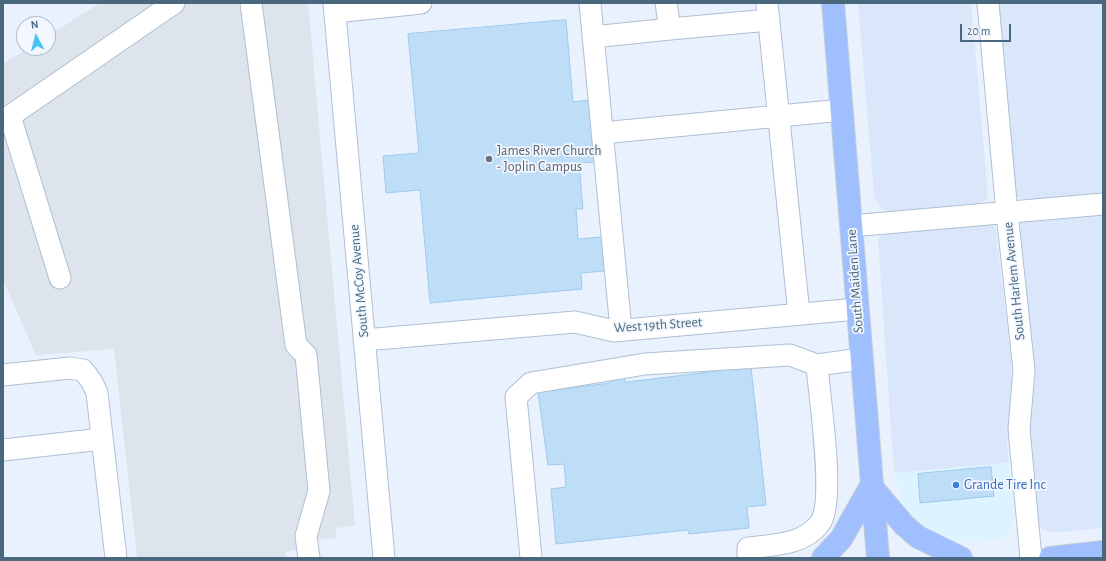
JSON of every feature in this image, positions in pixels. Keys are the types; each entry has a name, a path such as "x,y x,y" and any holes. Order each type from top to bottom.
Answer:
{"main road":[{"name":"South Maiden Lane","path":"833,3 878,558"},
{"path":"823,558 840,539 871,486 904,525 918,537 961,558"},
{"path":"1050,558 1103,552"}],"street":[{"path":"60,278 10,116 174,3"},
{"path":"251,3 296,345 306,355 319,491 306,536 309,558"},
{"path":"334,7 421,3"},
{"path":"590,3 622,330"},
{"path":"666,3 670,29"},
{"name":"South Harlem Avenue","path":"988,3 1007,213 1024,370 1019,429 1031,558"},
{"name":"South McCoy Avenue","path":"334,7 384,558"},
{"path":"593,37 670,29 768,11 799,314"},
{"path":"602,132 842,110"},
{"path":"851,226 1103,204"},
{"name":"West 19th Street","path":"364,340 575,322 614,330 622,330 857,309"},
{"path":"530,558 516,397 531,383 645,364 790,355 816,365 861,359"},
{"path":"748,558 748,548 795,541 809,533 821,522 826,503 826,467 816,365"},
{"path":"3,375 70,368 83,370 92,382 97,393 113,558"},
{"path":"3,450 102,439"}],"shaded area":[{"path":"100,3 308,3 355,526 335,528 337,538 303,540 304,549 286,552 286,558 137,558 114,349 36,355 3,280 3,64 16,56 56,56 56,31"},
{"path":"858,3 971,3 988,197 986,200 978,204 891,211 884,210 876,201 874,195"},
{"path":"998,3 1103,3 1103,193 1025,200 1016,195"},
{"path":"1103,211 1103,528 1052,533 1042,529 1038,519 1030,430 1035,380 1020,225 1022,221"},
{"path":"990,221 996,230 1012,369 1007,442 1009,463 894,473 878,239 884,232"},
{"path":"1009,463 1014,515 1012,530 1008,536 1003,539 971,542 947,540 931,534 915,522 902,503 894,473"}],"building":[{"name":"James River Church - Joplin Campus","path":"566,20 573,102 590,100 595,162 579,163 583,209 576,209 578,239 613,236 616,270 581,273 582,289 430,303 420,190 386,193 383,156 419,153 408,34"},
{"path":"751,367 766,505 747,507 749,528 689,534 688,530 556,544 551,489 566,487 564,464 548,465 538,392 610,383 609,376 624,374 625,382"},
{"name":"Grande Tire Inc","path":"991,467 994,496 920,503 918,474"}],"place":[{"name":"James River Church - Joplin Campus","path":"489,159"},
{"name":"Grande Tire Inc","path":"956,485"}]}
